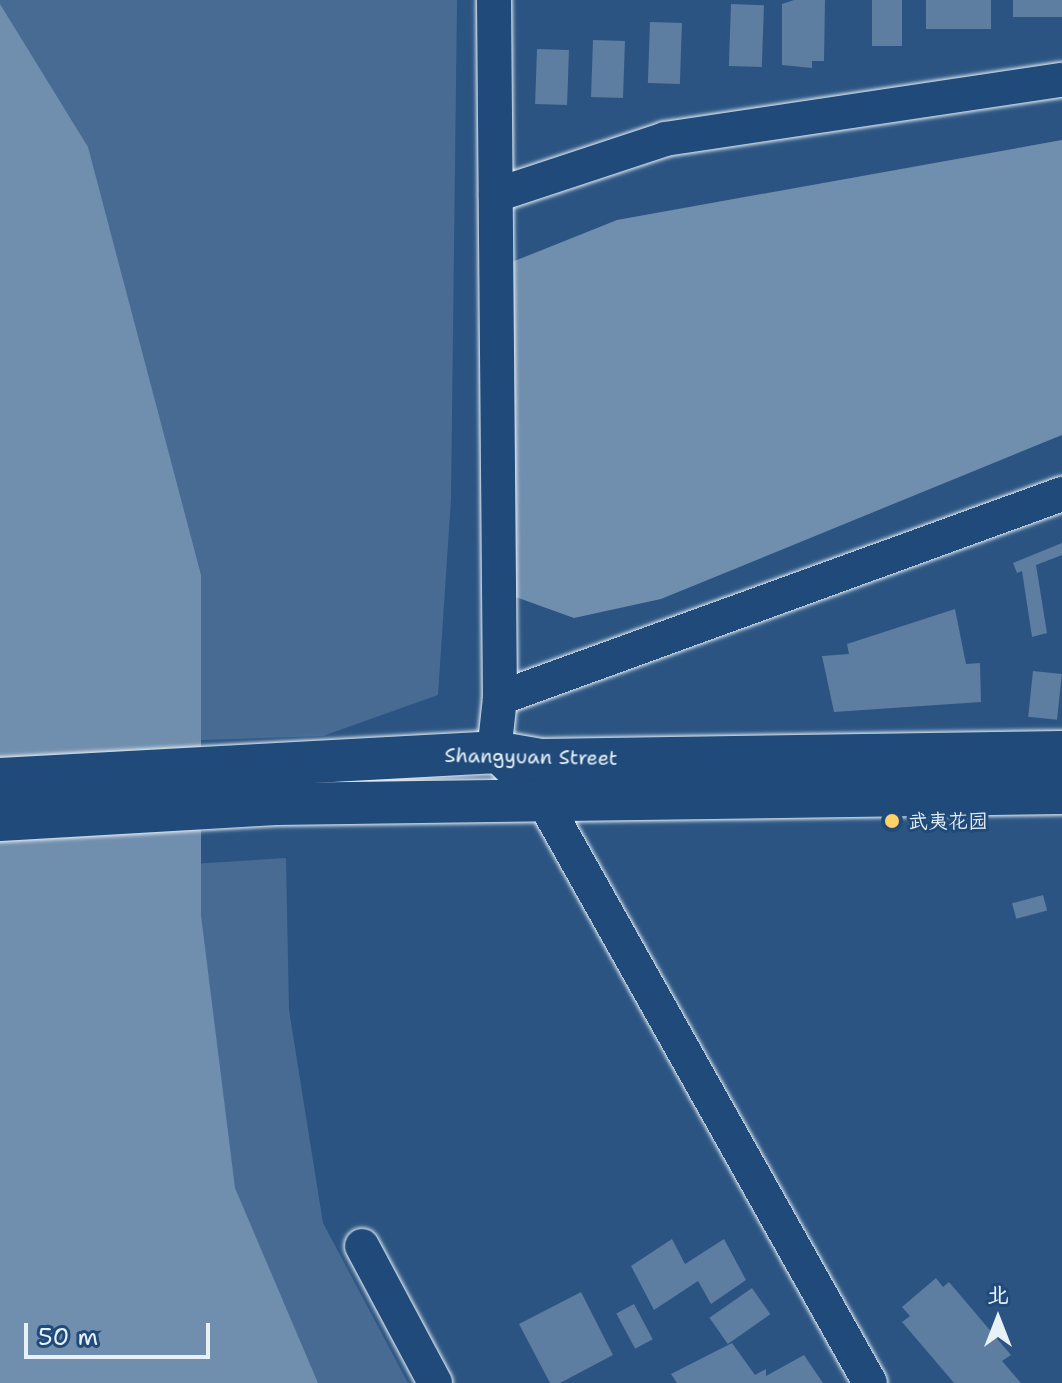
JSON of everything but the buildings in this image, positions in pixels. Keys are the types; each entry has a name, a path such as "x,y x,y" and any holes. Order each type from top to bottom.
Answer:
{"main road":[{"name":"Shangyuan Street","path":"0,820 494,752 542,760 1062,752"},
{"name":"Shangyuan Street","path":"0,779 275,784 543,800 1062,793"}],"street":[{"path":"494,0 500,698 494,752 543,800 870,1383"},
{"path":"496,195 665,139 1062,80"},
{"path":"500,698 1062,494"},
{"path":"362,1246 435,1383"}],"shaded area":[{"path":"0,0 457,0 451,499 438,695 323,736 0,747"},
{"path":"0,4 88,147 201,575 201,915 235,1188 318,1383 0,1383"},
{"path":"1062,140 1062,435 661,599 574,618 499,591 497,268 617,220"},
{"path":"286,858 289,1010 323,1223 408,1383 0,1383 0,876"}],"place":[{"name":"武夷花园","path":"892,821"}]}
